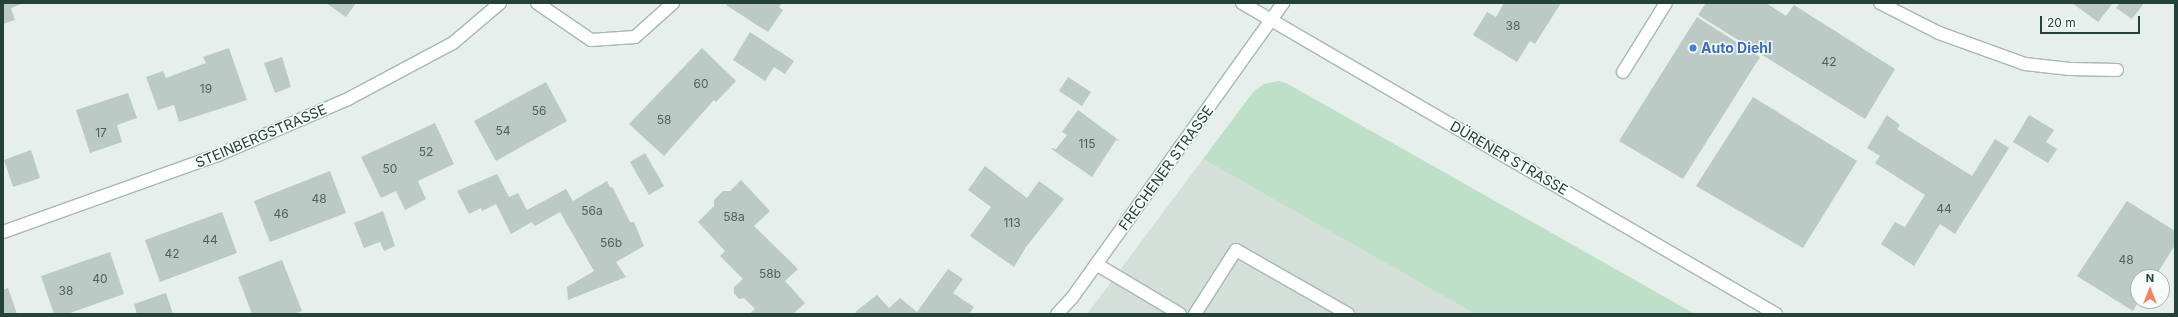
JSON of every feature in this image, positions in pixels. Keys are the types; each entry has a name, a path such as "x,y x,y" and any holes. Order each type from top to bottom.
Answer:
{"street":[{"name":"STEINBERGSTRASSE","path":"3,232 218,155 348,99 453,43 500,3"},
{"path":"537,3 591,40 635,37 673,3"},
{"name":"DÜRENER STRASSE","path":"1242,3 1776,314"},
{"name":"FRECHENER STRASSE","path":"1057,314 1096,264 1283,3"},
{"path":"1623,72 1666,3"},
{"path":"1880,3 1939,33 2025,64 2070,70 2117,70"},
{"path":"1195,314 1236,250 1348,314"},
{"path":"1096,264 1180,314"}],"shaded area":[{"path":"1203,159 1475,314 1087,314"}],"green space":[{"path":"1279,81 1288,84 1695,314 1475,314 1203,159 1254,91 1264,84"}],"building":[{"path":"3,3 24,3 11,8 15,20 3,24"},
{"path":"326,3 356,3 346,17"},
{"path":"728,3 782,3 779,7 783,10 768,32 726,5"},
{"path":"1504,3 1561,3 1535,44 1530,41 1517,62 1473,35 1487,12 1496,17"},
{"path":"1706,3 1766,3 1786,16 1794,5 1895,69 1865,119 1698,15"},
{"path":"2072,3 2113,3 2098,22"},
{"path":"2120,3 2144,3 2132,19 2116,8"},
{"path":"1697,17 1760,57 1683,179 1619,141"},
{"path":"750,32 794,61 785,74 774,67 765,81 733,60"},
{"path":"229,48 247,100 179,122 174,105 158,110 146,77 163,71 166,78 206,63 203,57"},
{"path":"702,48 736,81 716,102 714,100 664,156 629,124"},
{"path":"282,57 291,87 275,93 264,63"},
{"path":"1068,77 1091,92 1082,106 1059,91"},
{"path":"546,82 567,121 496,161 474,121"},
{"path":"128,93 137,118 117,125 122,142 90,153 76,110"},
{"path":"1753,97 1857,161 1803,248 1696,186"},
{"path":"1078,110 1120,141 1116,140 1092,177 1050,148 1056,149 1067,135 1062,132"},
{"path":"1887,115 1900,125 1897,129 1972,176 1995,139 2009,148 1955,234 1940,224 1914,266 1881,244 1895,222 1905,227 1925,195 1875,163 1880,156 1867,148"},
{"path":"2029,115 2054,130 2046,142 2057,149 2048,163 2013,142"},
{"path":"435,123 454,164 418,181 426,199 405,210 396,191 381,198 361,157"},
{"path":"31,150 40,178 13,187 4,160"},
{"path":"645,153 664,186 649,195 630,162"},
{"path":"985,166 1027,198 1039,181 1064,199 1026,247 1014,267 970,236 991,207 968,190"},
{"path":"330,171 346,213 270,242 254,201"},
{"path":"497,174 509,197 518,193 527,210 566,189 573,201 607,181 610,187 613,188 630,222 634,222 644,246 616,262 626,277 568,300 567,287 594,271 560,212 535,226 532,222 511,234 496,204 482,211 481,208 469,214 457,191"},
{"path":"741,180 770,211 754,226 798,269 785,281 805,303 793,314 749,314 755,309 744,298 739,299 734,293 734,287 743,279 720,256 725,251 698,222 714,206 714,200 723,191 730,191"},
{"path":"2127,201 2175,231 2175,245 2160,269 2130,269 2130,309 2134,309 2133,311 2077,276"},
{"path":"383,211 395,246 384,251 380,242 364,248 354,223"},
{"path":"222,212 237,253 160,282 145,240"},
{"path":"110,252 124,294 67,314 54,314 41,276"},
{"path":"282,260 302,311 294,314 252,314 238,277"},
{"path":"948,269 963,279 953,293 974,307 969,314 857,314 855,312 877,295 889,308 900,298 917,312"},
{"path":"8,288 17,314 3,314 3,290"},
{"path":"166,293 173,314 137,314 134,304"}],"place":[{"name":"Auto Diehl","path":"1693,48"}]}
